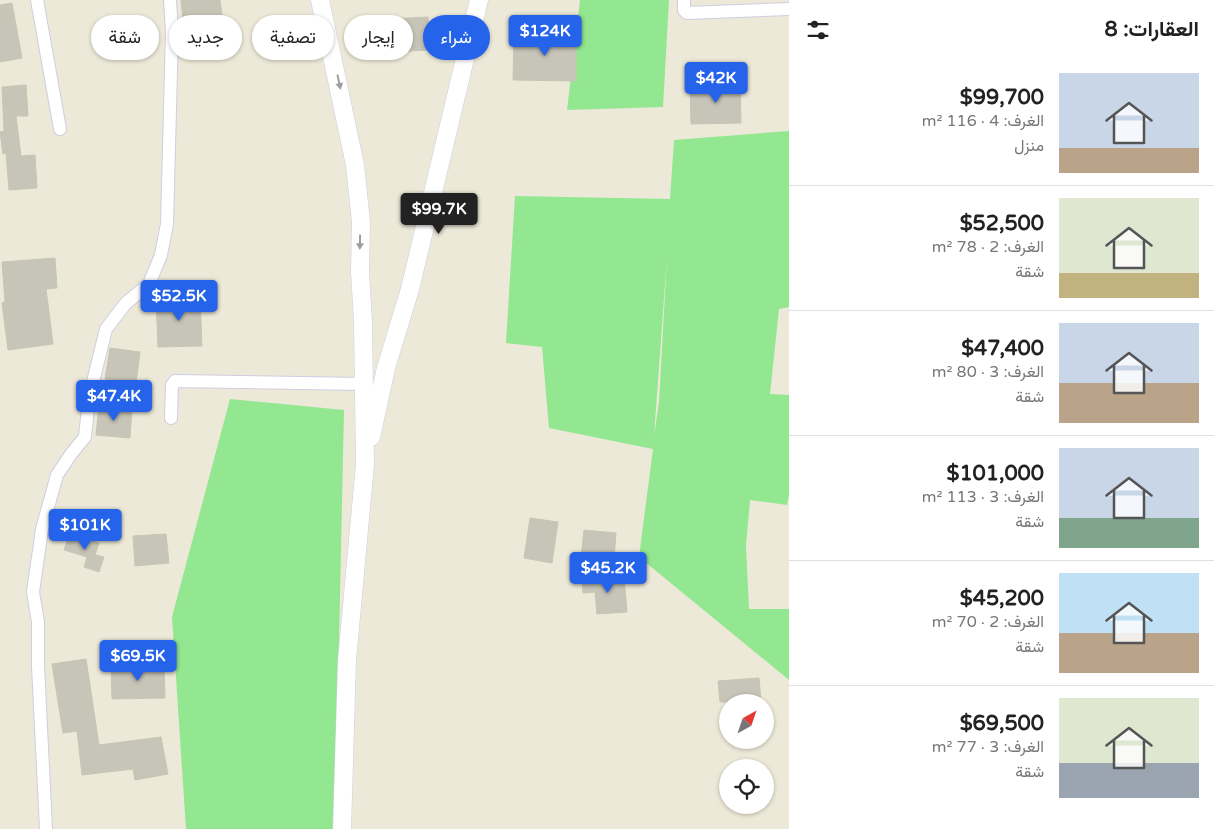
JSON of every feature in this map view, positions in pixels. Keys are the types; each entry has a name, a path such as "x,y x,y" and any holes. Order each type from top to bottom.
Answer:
{"street":[{"path":"37,0 60,129"},
{"path":"46,829 38,666 38,622 33,592 37,557 42,529 58,475 71,454 85,437 89,398 106,329 126,304 149,284 161,255 167,224 172,32 170,0"},
{"path":"320,0 355,165 361,222 365,464 347,660 342,829"},
{"path":"365,464 386,368 410,289 479,0"},
{"path":"684,0 684,10 688,13 789,10"},
{"path":"171,418 172,385 175,381 363,384"}],"green space":[{"path":"580,0 669,0 663,107 567,110"},
{"path":"789,131 789,307 779,309 770,394 789,395 789,495 787,505 750,500 746,546 749,609 789,609 789,680 639,557 653,449 549,428 542,347 506,343 515,196 670,199 674,140","holes":["667,257 659,402 654,436"]},
{"path":"230,399 344,410 335,829 186,829 172,617"}],"building":[{"path":"181,0 220,0 222,15 182,15"},
{"path":"12,3 22,58 0,62 0,5"},
{"path":"423,17 423,50 413,51 413,18"},
{"path":"514,32 576,33 576,81 513,80"},
{"path":"740,83 741,123 691,124 690,84"},
{"path":"26,85 28,116 16,116 21,156 35,155 37,188 9,190 6,153 3,154 0,132 4,131 2,87"},
{"path":"55,258 57,288 46,289 53,344 8,350 2,303 5,302 2,262"},
{"path":"200,297 202,346 158,347 156,298"},
{"path":"110,348 140,352 136,384 105,379"},
{"path":"99,405 132,408 130,438 96,435"},
{"path":"530,518 558,522 552,563 524,558"},
{"path":"584,530 616,533 614,559 581,557"},
{"path":"70,533 99,543 95,555 104,557 99,572 84,567 87,557 64,550"},
{"path":"166,534 169,563 135,566 133,536"},
{"path":"624,576 627,612 597,614 595,592 583,593 582,580"},
{"path":"86,659 99,745 161,737 168,774 135,780 133,769 82,775 77,731 63,733 52,664"},
{"path":"164,664 165,698 112,699 111,666"},
{"path":"759,678 760,694 719,694 718,681"}]}
